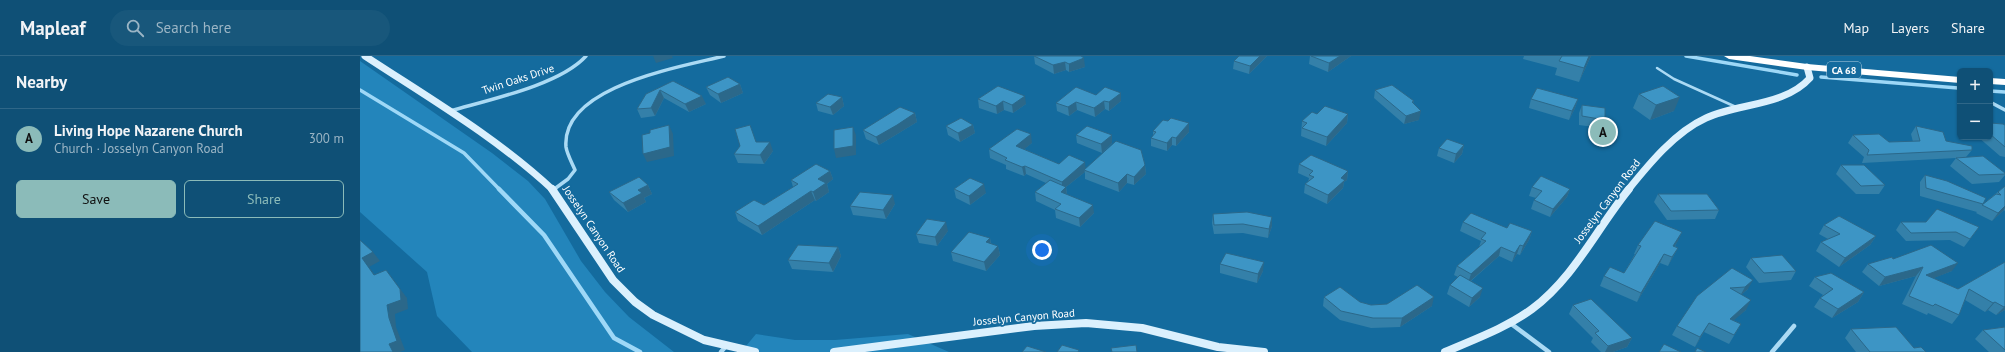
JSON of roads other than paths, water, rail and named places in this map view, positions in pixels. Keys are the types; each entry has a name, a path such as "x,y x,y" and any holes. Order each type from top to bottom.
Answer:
{"highway":[{"name":"CA 68","path":"1729,56 1807,67 1957,81"},
{"path":"1993,81 2005,82"}],"street":[{"name":"Josselyn Canyon Road","path":"365,56 450,111 524,163 553,190 613,280 635,302 653,315 724,349 755,352"},
{"name":"Twin Oaks Drive","path":"450,111 564,73 578,65 586,56"},
{"path":"553,190 568,179 575,170 566,148 568,129 593,100 612,88 635,79 724,56"},
{"name":"Josselyn Canyon Road","path":"1445,352 1509,323 1529,311 1556,287 1638,177 1696,124 1714,115 1736,107 1775,97 1800,88 1807,83 1810,78 1807,67"},
{"path":"1993,104 2005,110"},
{"name":"Josselyn Canyon Road","path":"834,352 1034,326 1086,323 1142,328 1219,349 1264,352"},
{"path":"1509,323 1549,352"},
{"path":"1772,352 1794,326"}],"lane":[{"path":"1657,68 1674,80 1736,107"}],"waterway":[{"path":"1686,56 1797,75"},
{"path":"1821,77 1957,88"},
{"path":"360,90 464,153 500,190"},
{"path":"1993,91 2005,92"},
{"path":"499,189 544,235 614,338 640,352"}],"place":[{"name":"Living Hope Nazarene Church","path":"1603,132"}]}
